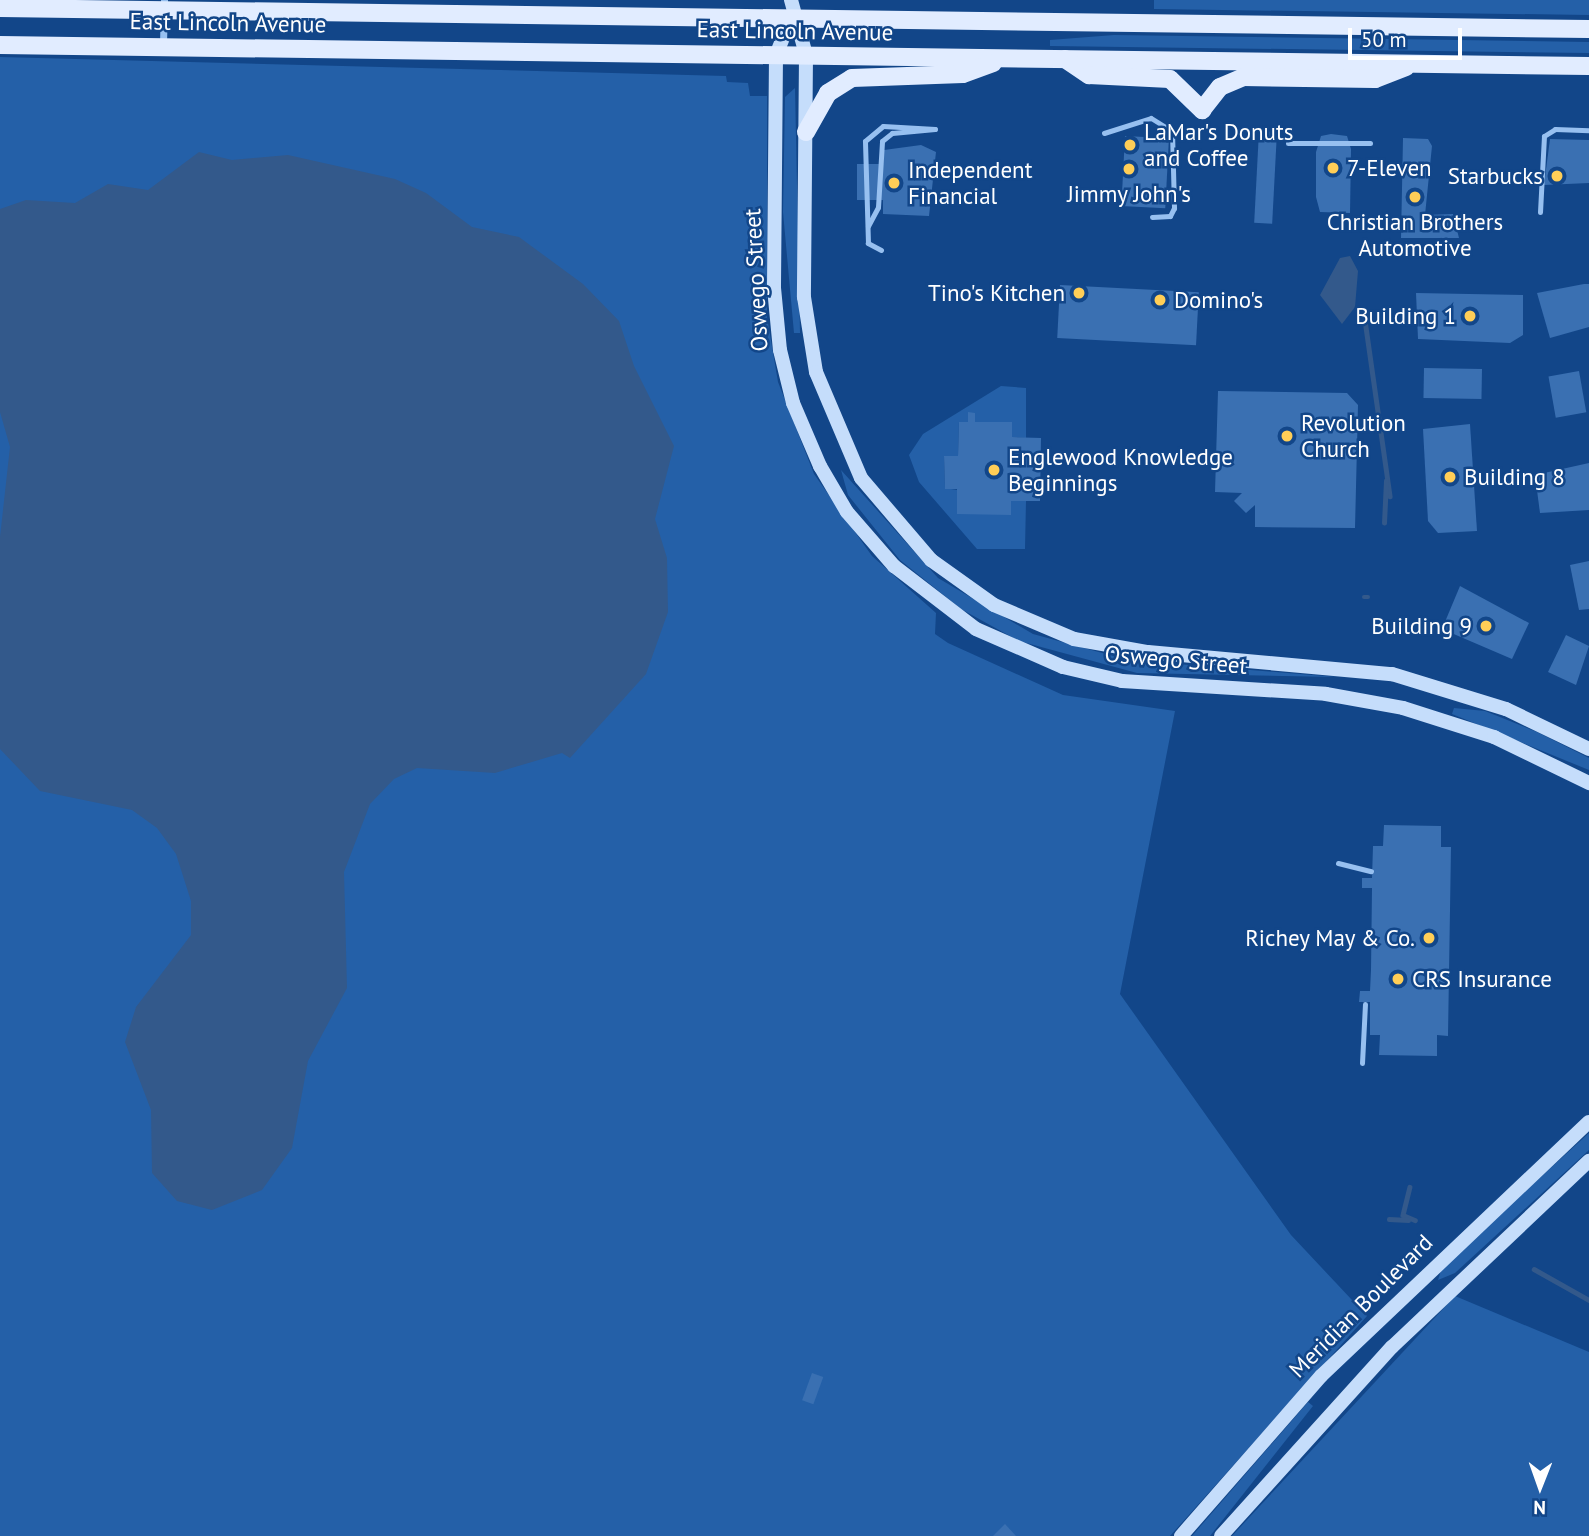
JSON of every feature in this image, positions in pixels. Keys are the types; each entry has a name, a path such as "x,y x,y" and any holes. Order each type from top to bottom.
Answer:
{"main road":[{"name":"East Lincoln Avenue","path":"0,8 164,5 791,9 1589,29"},
{"name":"Oswego Street","path":"791,9 776,55 774,288 784,369 829,484 900,573 976,629 1063,667 1137,682 1368,701 1482,733 1589,783"},
{"name":"Oswego Street","path":"791,9 806,55 804,297 818,382 861,478 923,552 994,606 1074,639 1148,653 1354,667 1473,697 1589,749"},
{"name":"East Lincoln Avenue","path":"0,45 1589,66"},
{"path":"806,132 828,93 852,78 963,74 1005,58"},
{"path":"1065,59 1089,75 1170,79 1202,110 1236,79 1375,79 1414,64"},
{"name":"Meridian Boulevard","path":"1181,1536 1321,1376 1589,1122"},
{"path":"1221,1536 1392,1347 1589,1161"}],"street":[{"path":"163,47 164,5"}],"lane":[{"path":"1104,133 1151,118 1172,131 1174,208 1170,216 1152,217"},
{"path":"868,226 878,207 882,141 892,133 935,129 883,126 867,137 868,226 869,246 881,250"},
{"path":"1541,212 1544,136 1555,129 1589,130"},
{"path":"1289,143 1370,142"},
{"path":"1338,863 1371,871"},
{"path":"1362,1063 1365,1004"}],"shaded area":[{"path":"1154,0 1589,0 1589,15 1154,9"},
{"path":"1114,35 1589,42 1589,53 1050,46 1050,40"},
{"path":"0,57 726,76 727,82 748,83 750,96 767,96 767,317 778,382 814,474 872,556 936,613 935,634 948,643 1063,695 1175,711 1120,994 1291,1235 1367,1316 1170,1536 0,1536"},
{"path":"795,88 800,333 794,333 783,212 785,97"},
{"path":"199,152 232,160 288,155 395,179 426,193 472,227 519,237 583,284 619,321 634,366 674,446 655,519 667,558 668,612 646,674 570,758 562,753 495,773 417,768 394,779 370,804 344,872 347,988 308,1061 292,1148 262,1190 212,1210 177,1201 152,1173 151,1110 125,1042 136,1007 191,935 191,901 176,854 157,828 132,810 40,791 0,749 0,537 10,447 0,412 0,209 26,200 75,203 108,184 148,190"},
{"path":"1350,256 1358,271 1355,307 1342,324 1320,295 1340,258"},
{"path":"1001,386 1026,388 1026,438 1012,437 1012,422 959,422 958,456 944,457 945,488 1026,501 1025,549 977,549 919,482 909,455 923,434"},
{"path":"841,470 938,578 1033,634 1128,660 1336,677 1137,673 1019,641 961,609 900,560 848,495"},
{"path":"1454,708 1485,711 1537,732 1589,758 1589,770 1452,714"},
{"path":"1589,1133 1589,1150 1455,1273 1438,1280 1442,1267"},
{"path":"1455,1296 1589,1352 1589,1536 1232,1536"},
{"path":"1308,1402 1313,1406 1210,1536 1192,1536"}],"building":[{"path":"1259,131 1277,132 1272,224 1254,223"},
{"path":"1125,136 1169,138 1165,208 1121,206"},
{"name":"7-Eleven","path":"1321,136 1347,136 1351,149 1350,213 1320,212 1316,197 1316,152"},
{"name":"Christian Brothers Automotive","path":"1403,138 1428,139 1432,146 1425,215 1453,214 1459,238 1401,238"},
{"path":"1550,139 1589,140 1589,183 1544,185"},
{"name":"Independent Financial","path":"921,145 936,152 929,216 883,214 883,200 857,200 857,164 883,164 884,150"},
{"path":"1589,284 1589,327 1550,338 1537,293"},
{"path":"1060,285 1199,292 1196,345 1057,338"},
{"name":"Building 1","path":"1416,293 1523,295 1523,335 1510,343 1418,339"},
{"path":"1424,368 1482,369 1481,399 1423,398"},
{"path":"1579,371 1586,412 1556,418 1548,376"},
{"name":"Revolution Church","path":"1218,391 1347,393 1358,405 1355,528 1255,527 1255,505 1246,513 1234,501 1242,493 1215,492"},
{"name":"Englewood Knowledge Beginnings","path":"968,412 975,413 975,422 1012,422 1012,437 1041,438 1040,501 1011,501 1011,515 957,514 957,489 945,489 944,456 958,456 959,422 968,422"},
{"name":"Building 8","path":"1470,424 1477,531 1438,533 1428,521 1423,429"},
{"path":"1589,463 1589,510 1540,513 1535,475"},
{"path":"1589,561 1589,609 1579,610 1570,565"},
{"name":"Building 9","path":"1460,586 1529,623 1512,659 1442,629"},
{"path":"1566,635 1589,646 1576,685 1548,672"},
{"path":"1384,825 1441,826 1441,847 1451,847 1448,1036 1437,1035 1437,1056 1379,1055 1380,1035 1370,1035 1370,1002 1359,1002 1360,991 1370,991 1371,970 1372,888 1362,888 1362,878 1372,878 1373,846 1383,846"},
{"path":"812,1373 823,1377 813,1404 802,1400"},
{"path":"1005,1524 1016,1536 993,1536"}],"waterway":[{"path":"1365,320 1390,496"},
{"path":"1384,523 1386,481"},
{"path":"1410,1187 1403,1215 1415,1220"},
{"path":"1389,1219 1408,1220"},
{"path":"1534,1269 1589,1300"}],"place":[{"name":"LaMar's Donuts and Coffee","path":"1130,145"},
{"name":"7-Eleven","path":"1333,168"},
{"name":"Jimmy John's","path":"1129,169"},
{"name":"Starbucks","path":"1557,176"},
{"name":"Independent Financial","path":"894,183"},
{"name":"Christian Brothers Automotive","path":"1415,197"},
{"name":"Tino's Kitchen","path":"1079,293"},
{"name":"Domino's","path":"1160,300"},
{"name":"Building 1","path":"1470,316"},
{"name":"Revolution Church","path":"1287,436"},
{"name":"Englewood Knowledge Beginnings","path":"994,470"},
{"name":"Building 8","path":"1450,477"},
{"name":"Building 9","path":"1486,626"},
{"name":"Richey May & Co.","path":"1429,938"},
{"name":"CRS Insurance","path":"1398,979"}]}
